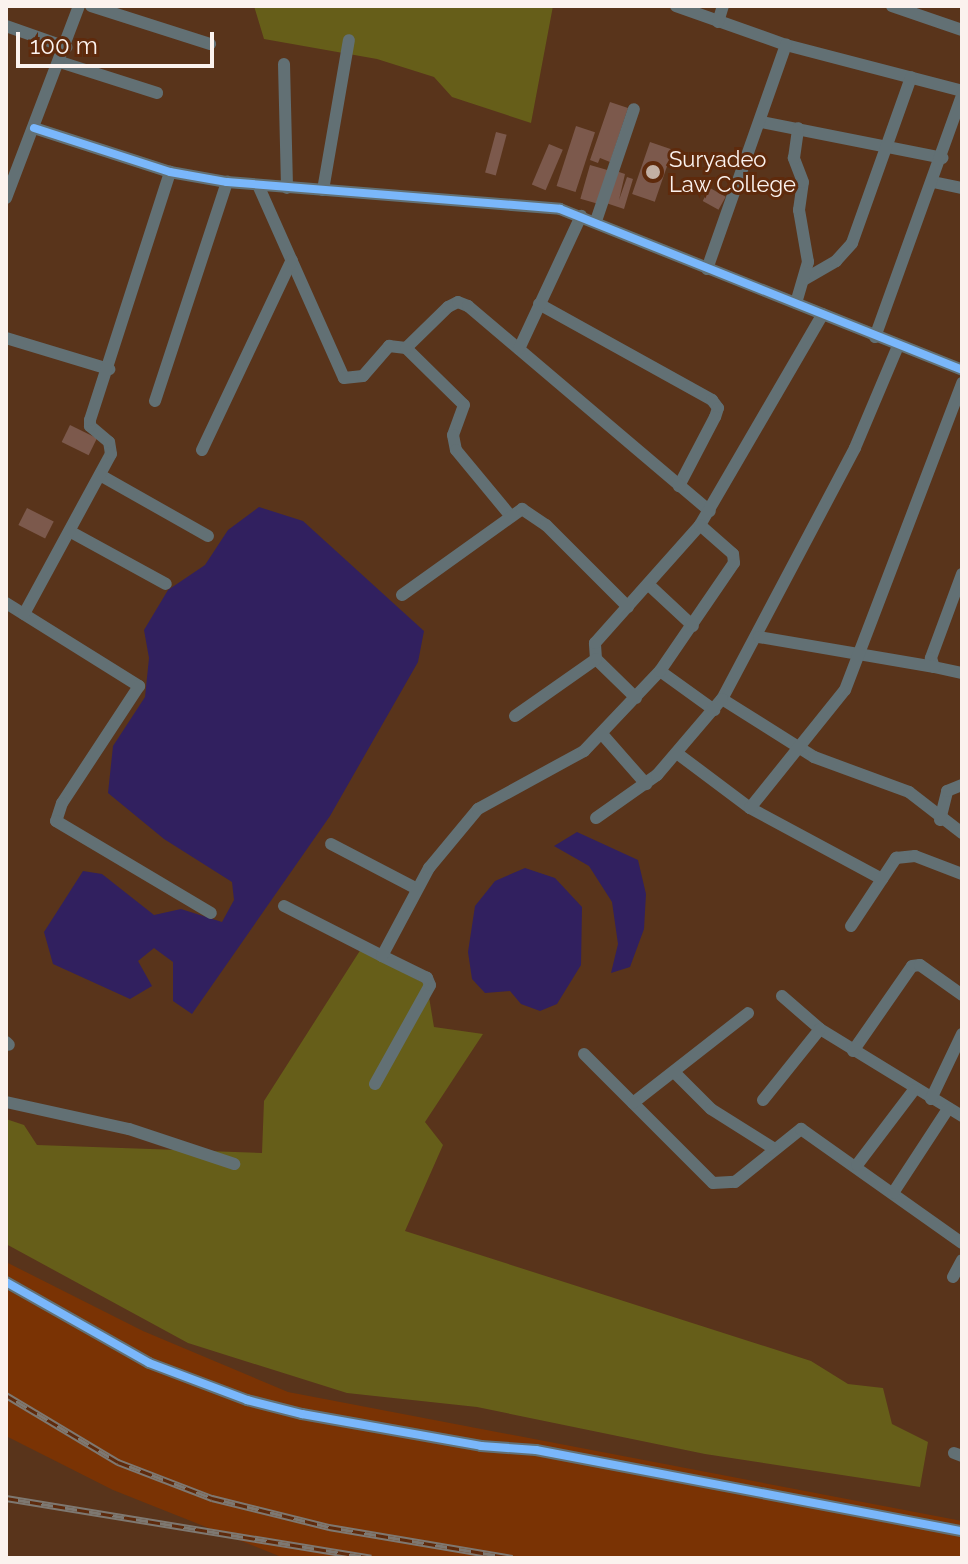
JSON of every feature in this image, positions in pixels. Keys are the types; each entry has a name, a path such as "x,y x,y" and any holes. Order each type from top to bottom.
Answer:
{"street":[{"path":"6,198 66,47 79,6"},
{"path":"91,6 210,44"},
{"path":"676,6 786,45 911,77 961,101 875,337"},
{"path":"718,22 723,6"},
{"path":"892,6 962,30"},
{"path":"6,26 66,47"},
{"path":"323,190 349,40"},
{"path":"707,269 786,45"},
{"path":"60,62 157,93"},
{"path":"284,64 287,188"},
{"path":"805,279 846,253 911,77"},
{"path":"596,221 634,109"},
{"path":"761,122 942,158"},
{"path":"34,128 170,172 227,182 537,205 581,216 962,370"},
{"path":"796,303 808,262 799,210 803,182 794,158 798,128"},
{"path":"24,614 71,532 111,448 90,420 109,369 170,172"},
{"path":"155,401 227,182"},
{"path":"933,182 962,188"},
{"path":"258,185 344,378 363,376 389,346 406,348 464,405 453,435 456,450 509,514"},
{"path":"519,349 581,216"},
{"path":"202,450 292,260"},
{"path":"406,348 458,302 519,349 710,511"},
{"path":"539,304 712,400 718,408 715,417 679,486"},
{"path":"636,698 596,659 595,643 649,585 710,511 823,314"},
{"path":"6,338 109,369"},
{"path":"596,818 646,784 678,754 718,704 759,637 855,448 898,346"},
{"path":"750,808 838,701 962,383"},
{"path":"100,475 208,536"},
{"path":"402,595 509,514 522,509 546,525 628,607"},
{"path":"382,956 443,847 478,809 562,765 602,734 660,671 734,563 733,554 700,525"},
{"path":"71,532 166,584"},
{"path":"934,667 931,658 962,574"},
{"path":"649,585 693,626"},
{"path":"6,603 139,686 62,803 56,821 211,913"},
{"path":"759,637 962,673"},
{"path":"515,716 596,659"},
{"path":"660,671 801,749 909,792 940,820 962,833"},
{"path":"602,734 646,784"},
{"path":"678,754 750,808 882,879"},
{"path":"940,820 947,791 962,785"},
{"path":"331,844 417,889"},
{"path":"851,926 896,858 904,855 962,874"},
{"path":"284,906 427,978 430,985 375,1084"},
{"path":"853,1051 912,966 920,965 962,995"},
{"path":"782,996 820,1029 914,1090 962,1116"},
{"path":"633,1103 748,1013"},
{"path":"763,1100 820,1029"},
{"path":"931,1099 962,1034"},
{"path":"584,1054 713,1183 735,1182 773,1148 801,1129 857,1165 962,1243"},
{"path":"674,1072 711,1109 773,1148"},
{"path":"857,1165 914,1090"},
{"path":"6,1102 129,1129 234,1164"},
{"path":"893,1193 948,1109"},
{"path":"953,1277 962,1260"},
{"path":"6,1282 149,1363 247,1400 302,1414 552,1453 962,1531"}],"shaded area":[{"path":"254,6 553,6 531,123 452,97 434,77 377,59 264,39"},
{"path":"259,507 303,521 424,631 418,662 330,816 192,1014 173,1001 173,962 154,948 138,961 152,986 130,999 53,964 44,932 83,871 102,874 154,915 181,909 222,922 234,900 232,882 164,839 108,793 113,746 145,697 149,658 144,630 168,590 205,565 228,530"},
{"path":"577,832 638,860 646,894 644,929 630,967 611,973 618,944 612,902 589,866 554,846"},
{"path":"525,868 555,878 582,907 581,965 557,1004 540,1011 521,1004 510,991 485,993 472,979 468,952 475,906 495,881"},
{"path":"361,949 427,985 434,1027 483,1034 425,1122 443,1145 405,1231 811,1361 848,1384 883,1388 892,1424 928,1442 920,1487 705,1454 477,1407 347,1393 188,1343 6,1244 6,1119 24,1125 37,1145 262,1153 264,1101"},
{"path":"6,1262 143,1331 288,1392 962,1521 962,1558 284,1558 113,1490 6,1436"}],"building":[{"path":"610,102 628,108 610,162 600,158 598,163 590,160"},
{"path":"576,126 595,132 576,192 557,186"},
{"path":"496,132 507,135 496,175 485,173"},
{"name":"Suryadeo Law College","path":"650,142 673,150 655,202 632,194"},
{"path":"549,144 563,150 546,190 532,185"},
{"path":"590,165 608,170 599,204 580,199"},
{"path":"616,171 625,174 619,200 627,177 633,179 624,209 606,203"},
{"path":"710,188 726,197 718,210 703,201"},
{"path":"70,425 97,438 89,455 62,442"},
{"path":"27,508 54,522 45,539 18,525"}],"railway":[{"path":"6,1395 118,1462 212,1498 329,1527 512,1558"},
{"path":"6,1498 371,1558"}],"cycle path":[{"path":"34,128 170,172 227,182 560,209 962,370"},
{"path":"6,1282 149,1363 247,1400 302,1414 481,1446 536,1450 962,1531"}],"place":[{"name":"Suryadeo Law College","path":"653,172"}]}
